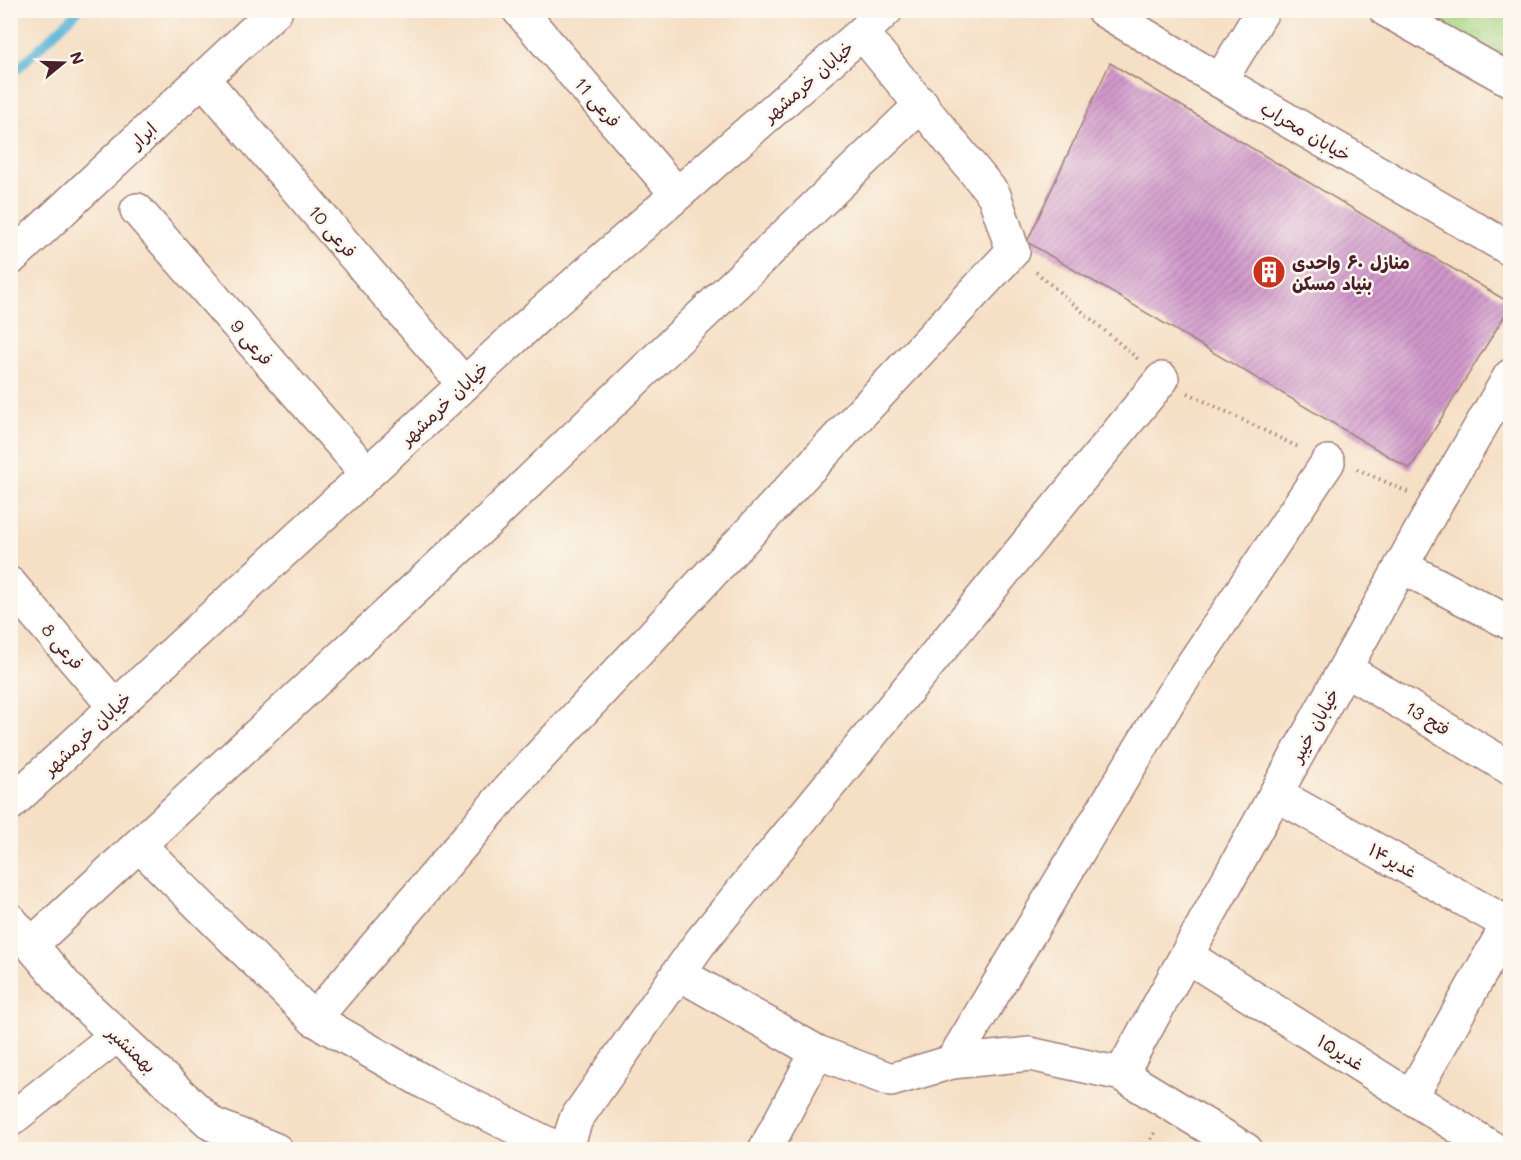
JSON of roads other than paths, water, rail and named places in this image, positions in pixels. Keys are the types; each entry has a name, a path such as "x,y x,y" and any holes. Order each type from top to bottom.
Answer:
{"street":[{"name":"ابرار","path":"10,259 276,10"},
{"name":"فرعی 11","path":"519,10 677,194"},
{"name":"خیابان خرمشهر","path":"10,804 538,315 886,10"},
{"name":"خیابان محراب","path":"1102,10 1510,249"},
{"path":"1220,81 1263,10"},
{"path":"1386,10 1422,20 1510,80"},
{"path":"314,1019 509,789 1013,251 994,195 862,33"},
{"name":"فرعی 10","path":"203,79 464,384"},
{"path":"31,945 481,528 922,104"},
{"name":"فرعی 9","path":"136,210 367,473"},
{"path":"566,1149 576,1119 699,944 1161,380"},
{"name":"خیابان خیبر","path":"1121,1074 1401,567 1509,384"},
{"path":"951,1062 1171,697 1328,462"},
{"path":"1401,567 1510,623"},
{"name":"فرعی 8","path":"10,584 115,707"},
{"name":"فتح 13","path":"1345,669 1510,768"},
{"name":"غدیر۱۴","path":"1276,794 1509,925"},
{"path":"139,845 314,1019 426,1083 560,1149"},
{"name":"بهمنشیر","path":"10,920 71,992 212,1124 276,1149"},
{"path":"1411,1096 1509,925"},
{"name":"غدیر۱۵","path":"1187,956 1495,1149"},
{"path":"678,973 817,1052 891,1080 951,1062 1030,1053 1121,1074 1246,1149"},
{"path":"10,1120 117,1035"},
{"path":"765,1149 817,1052"}],"waterway":[{"path":"10,76 79,10"}],"place":[{"name":"منازل ۶۰ واحدی بنیاد مسکن","path":"1269,272"}]}
